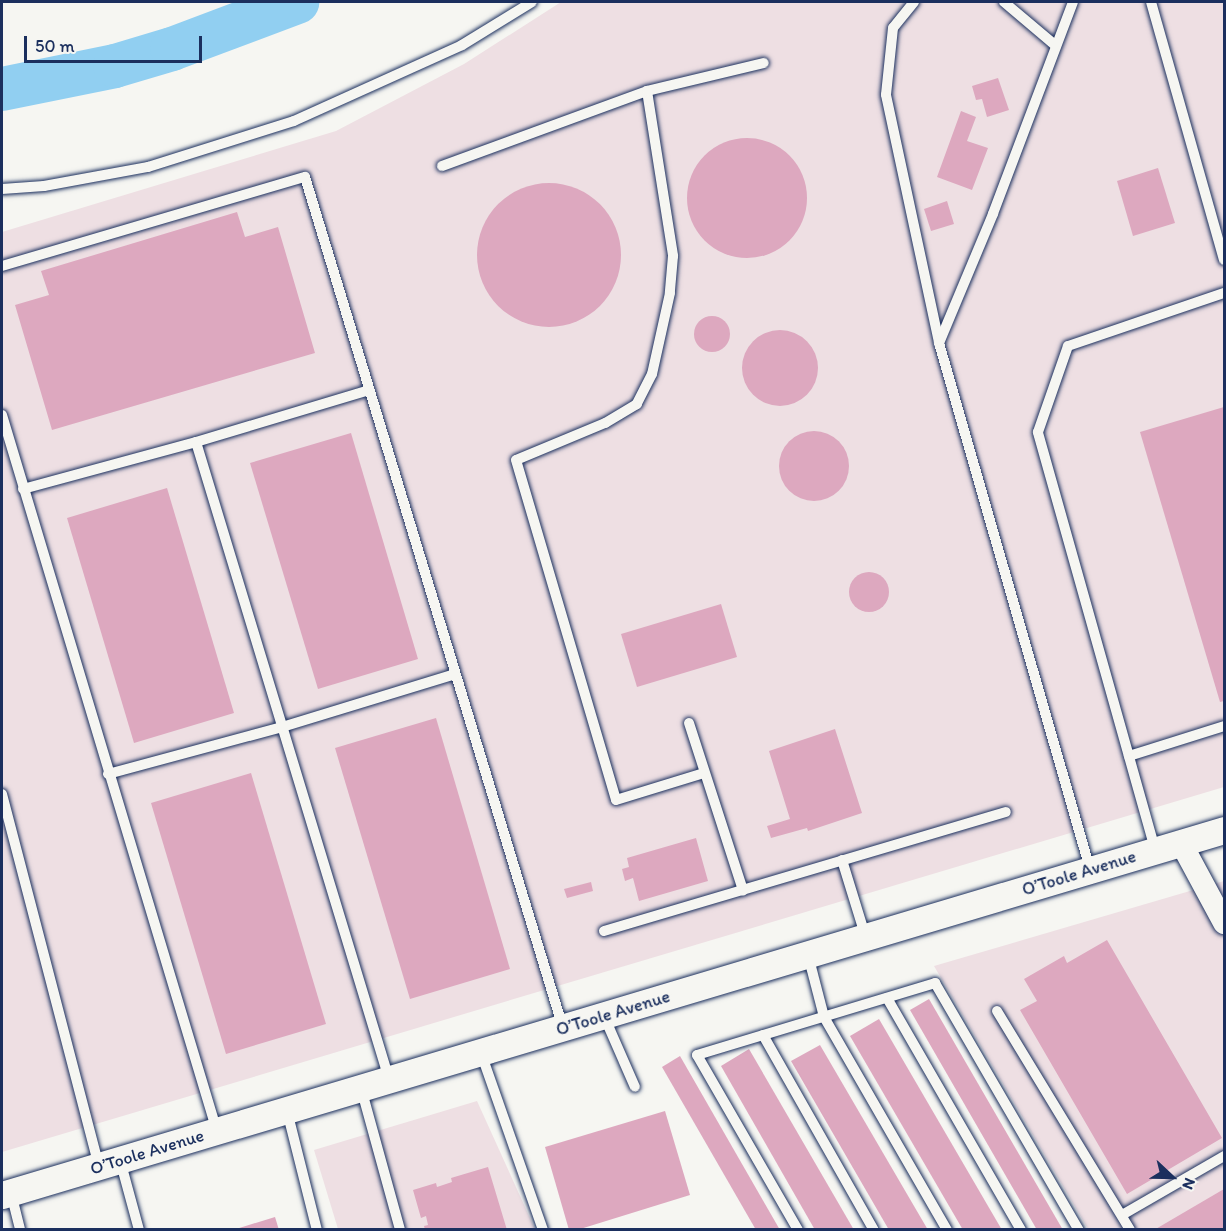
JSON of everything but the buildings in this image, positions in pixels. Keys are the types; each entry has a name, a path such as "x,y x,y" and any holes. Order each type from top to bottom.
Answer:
{"street":[{"name":"O’Toole Avenue","path":"6,1194 1224,830"},
{"path":"1181,843 1224,923"}],"lane":[{"path":"2,189 44,186 148,167 294,121 462,45 532,2"},
{"path":"914,2 893,28 886,95 939,343 1090,869"},
{"path":"1004,2 1056,46"},
{"path":"939,343 997,204 1073,2"},
{"path":"1151,2 1224,260"},
{"path":"442,166 647,91 764,63"},
{"path":"647,91 674,256 669,293 652,374 637,404 604,423 516,460 616,800 704,773"},
{"path":"2,266 305,177 563,1028"},
{"path":"1155,850 1038,432 1068,346 1224,293"},
{"path":"23,489 196,442 369,390"},
{"path":"2,415 217,1131"},
{"path":"196,442 389,1080"},
{"path":"108,774 282,727 456,674"},
{"path":"689,723 743,890"},
{"path":"1129,756 1224,726"},
{"path":"2,794 110,1163 140,1230"},
{"path":"604,931 1006,812"},
{"path":"842,860 866,938"},
{"path":"808,955 824,1017 947,1230"},
{"path":"798,1230 697,1055 935,983 1079,1230"},
{"path":"887,998 1021,1230"},
{"path":"997,1011 1130,1230"},
{"path":"604,1016 635,1087"},
{"path":"763,1035 874,1230"},
{"path":"481,1053 543,1230"},
{"path":"361,1088 400,1230"},
{"path":"287,1110 316,1230"},
{"path":"1122,1215 1224,1156"},
{"path":"6,1194 20,1230"}],"shaded area":[{"path":"561,2 1224,2 1224,787 2,1152 2,232 336,131 464,64"},
{"path":"1224,881 1224,1229 1088,1229 934,966"},
{"path":"477,1101 535,1229 338,1229 314,1150"}],"waterway":[{"path":"2,89 115,66 172,49 297,2"}]}
